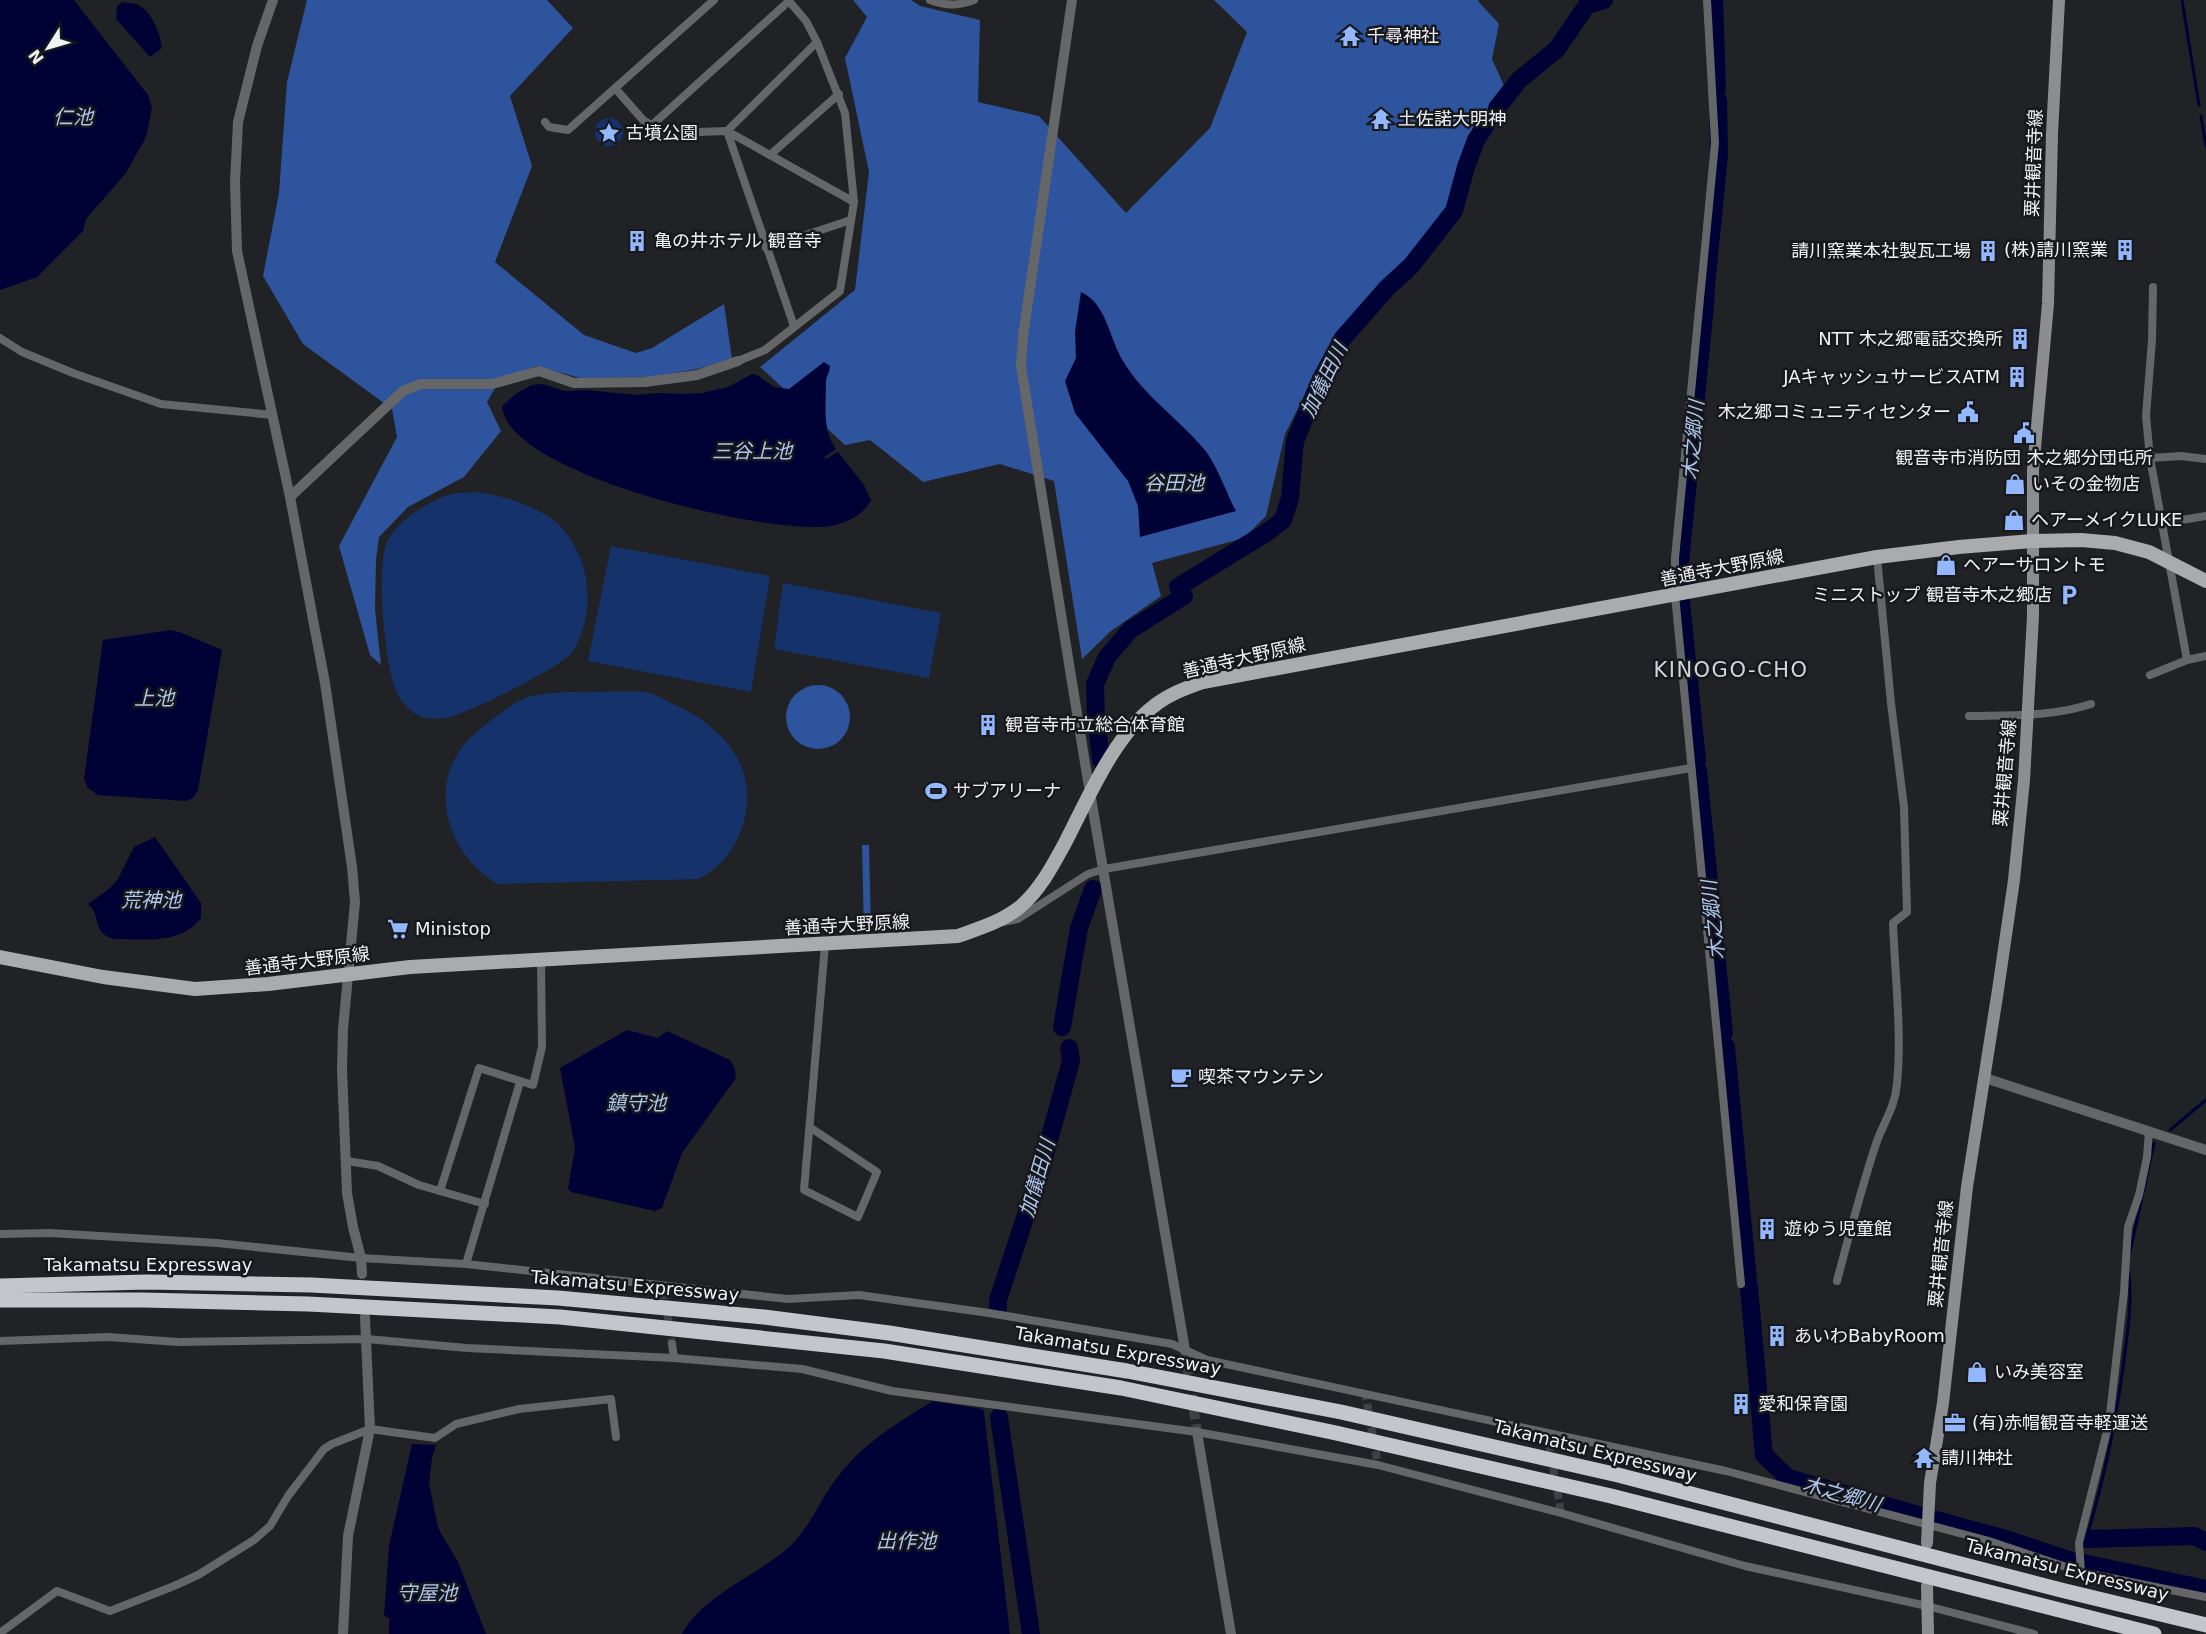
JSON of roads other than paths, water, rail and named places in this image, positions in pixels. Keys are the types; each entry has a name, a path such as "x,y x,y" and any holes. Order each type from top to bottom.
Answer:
{"highway":[{"name":"Takamatsu Expressway","path":"0,1286 147,1282 346,1287 558,1298 764,1317 889,1333 1127,1371 1341,1412 1618,1475 2206,1625"},
{"name":"Takamatsu Expressway","path":"0,1300 308,1304 560,1317 884,1351 1121,1388 1347,1436 1611,1496 2154,1634"}],"main road":[{"name":"粟井観音寺線","path":"1928,1543 1930,1483 1943,1403 1967,1187 2014,880 2024,780 2033,616 2033,470 2049,295 2052,134 2059,0"},
{"name":"善通寺大野原線","path":"0,957 103,976 195,989 250,986 410,967 958,936 994,924 1020,907 1054,864 1120,743 1135,722 1154,705 1176,692 1203,682 1877,557 1959,547 2032,541 2081,540 2115,543 2149,552 2206,581"},
{"path":"1927,1586 1928,1634"}],"street":[{"path":"273,0 257,46 238,122 235,182 237,251 290,497 325,683 352,867 355,902 342,1070 347,1193 361,1258 362,1274"},
{"path":"545,122 549,127 568,130 714,0"},
{"path":"930,0 942,5 961,5 974,0"},
{"path":"1072,0 1023,336 1021,366 1185,1350"},
{"path":"1707,0 1714,143 1675,558 1675,595 1741,1284"},
{"path":"290,497 387,406 412,386 492,384 539,371 574,383 645,382 697,375 765,350 840,291 854,202 845,113 818,42 806,21 789,1 651,126"},
{"path":"727,131 818,42"},
{"path":"615,88 651,126 670,133 727,131 854,202"},
{"path":"770,155 839,94"},
{"path":"727,131 794,327"},
{"path":"766,248 851,220"},
{"path":"2153,287 2152,340 2146,416 2150,458 2187,660"},
{"path":"0,339 22,352 161,404 273,415"},
{"path":"2150,458 2181,456 2206,459"},
{"path":"2163,523 2206,516"},
{"path":"1837,1281 1860,1196 1877,1141 1892,1111 1897,1085 1898,1043 1893,923 1907,912 1904,807 1877,557"},
{"path":"2150,675 2187,660 2206,656"},
{"path":"1969,716 2028,715 2079,708 2091,704"},
{"path":"994,924 1018,919 1088,874 1104,869 1691,768"},
{"path":"811,1128 877,1172 858,1217 804,1190 825,945"},
{"path":"440,1191 479,1068 533,1085 542,1047 541,960"},
{"path":"1985,1078 2206,1150"},
{"path":"466,1264 520,1082"},
{"path":"2081,1572 2079,1543 2109,1423 2124,1292 2128,1227 2141,1186 2149,1131"},
{"path":"347,1161 378,1167 418,1185 485,1204"},
{"path":"0,1234 50,1233 217,1243 361,1258 466,1264 664,1288 788,1299 859,1295 1042,1322 1172,1344 1207,1360 1726,1471 1989,1541 2081,1572 2206,1597"},
{"path":"343,1634 348,1536 370,1429 365,1317"},
{"path":"0,1341 108,1337 178,1342 367,1339 467,1348 674,1358 802,1369 892,1391 1197,1432 1378,1466 1562,1513 1745,1566 1927,1606 2034,1634"},
{"path":"672,1344 674,1358"},
{"path":"0,1633 57,1591 110,1611 198,1575 254,1540 270,1526 288,1496 324,1449 370,1429 435,1438 456,1424 519,1409 611,1399 616,1437"},
{"path":"1197,1432 1231,1634"}],"water":[{"name":"仁池","path":"0,0 74,0 148,95 152,108 146,137 126,173 86,219 83,231 37,277 0,290"},
{"path":"123,2 143,8 160,36 162,48 150,57 116,19 117,6"},
{"name":"谷田池","path":"1081,292 1090,297 1102,313 1118,352 1131,373 1208,455 1236,511 1140,537 1138,506 1128,481 1075,413 1065,381 1076,358 1075,332"},
{"name":"三谷上池","path":"824,362 830,366 826,382 827,426 836,449 824,457 826,459 838,452 864,485 871,500 864,510 854,517 831,526 800,527 702,511 646,496 592,477 547,455 515,431 502,406 517,393 532,385 543,384 564,391 586,390 637,395 685,394 728,387 752,374 774,387 789,389"},
{"name":"上池","path":"171,630 222,650 198,790 193,798 186,801 98,795 88,788 84,779 103,640"},
{"name":"荒神池","path":"155,837 201,903 201,918 193,927 172,937 138,940 114,939 107,936 99,928 95,913 88,904 118,879 134,847"},
{"name":"鎮守池","path":"627,1030 658,1038 667,1031 730,1060 735,1069 736,1078 682,1153 662,1208 655,1211 571,1192 568,1189 575,1148 560,1068"},
{"name":"出作池","path":"933,1401 982,1409 984,1412 1010,1634 682,1634 702,1608 788,1548 803,1531 833,1483 860,1452 883,1433"},
{"name":"守屋池","path":"412,1444 436,1445 429,1483 438,1528 458,1562 486,1634 389,1634 389,1618 384,1616 389,1546"}],"waterway":[{"name":"加儀田川","path":"1497,108 1519,80 1557,49 1587,5 1604,0"},
{"name":"木之郷川","path":"1714,0 1717,89"},
{"path":"2182,0 2199,105"},
{"name":"木之郷川","path":"1706,286 1719,155 1718,100"},
{"path":"2201,116 2206,146"},
{"name":"加儀田川","path":"1178,587 1266,533 1283,520 1290,498 1295,441 1321,379 1343,338 1387,288 1411,266 1454,211 1476,140 1487,123"},
{"name":"木之郷川","path":"1680,587 1680,564 1706,294"},
{"name":"加儀田川","path":"1101,760 1095,684 1107,657 1130,630 1184,596"},
{"name":"木之郷川","path":"1681,602 1697,760"},
{"name":"木之郷川","path":"1698,771 1724,1033"},
{"name":"加儀田川","path":"1062,1027 1079,928 1093,889"},
{"name":"木之郷川","path":"1726,1047 1748,1281"},
{"name":"加儀田川","path":"998,1308 998,1300 1041,1169 1071,1061 1069,1048"},
{"path":"2170,1130 2206,1100"},
{"path":"2130,1252 2154,1143"},
{"path":"2086,1539 2104,1473 2117,1406 2129,1317 2129,1274"},
{"name":"木之郷川","path":"1749,1287 1764,1455 1788,1478 1918,1515"},
{"name":"加儀田川","path":"999,1417 1031,1634"},
{"name":"木之郷川","path":"1936,1520 2006,1539 2075,1562"},
{"name":"木之郷川","path":"2086,1539 2194,1536 2206,1542"},
{"name":"木之郷川","path":"2083,1563 2206,1589"}],"tunnel":[{"path":"664,1291 672,1344"},
{"path":"1185,1350 1197,1432"},
{"path":"1365,1392 1378,1465"},
{"path":"1547,1432 1561,1513"}],"place":[{"name":"千尋神社","path":"1350,36"},
{"name":"土佐諾大明神","path":"1381,119"},
{"name":"古墳公園","path":"609,133"},
{"name":"亀の井ホテル 観音寺","path":"637,241"},
{"name":"(株)請川窯業","path":"2125,250"},
{"name":"請川窯業本社製瓦工場","path":"1988,251"},
{"name":"NTT 木之郷電話交換所","path":"2020,339"},
{"name":"JAキャッシュサービスATM","path":"2017,377"},
{"name":"木之郷コミュニティセンター","path":"1968,412"},
{"name":"観音寺市消防団 木之郷分団屯所","path":"2024,433"},
{"name":"いその金物店","path":"2015,484"},
{"name":"ヘアーメイクLUKE","path":"2014,520"},
{"name":"ヘアーサロントモ","path":"1946,565"},
{"name":"ミニストップ 観音寺木之郷店","path":"2069,595"},
{"name":"観音寺市立総合体育館","path":"988,725"},
{"name":"サブアリーナ","path":"936,791"},
{"name":"Ministop","path":"398,929"},
{"name":"喫茶マウンテン","path":"1181,1077"},
{"name":"遊ゆう児童館","path":"1767,1229"},
{"name":"あいわBabyRoom","path":"1777,1336"},
{"name":"いみ美容室","path":"1977,1372"},
{"name":"愛和保育園","path":"1741,1404"},
{"name":"(有)赤帽観音寺軽運送","path":"1955,1423"},
{"name":"請川神社","path":"1924,1458"}],"district":[{"name":"KINOGO-CHO","path":"1731,670"}]}
